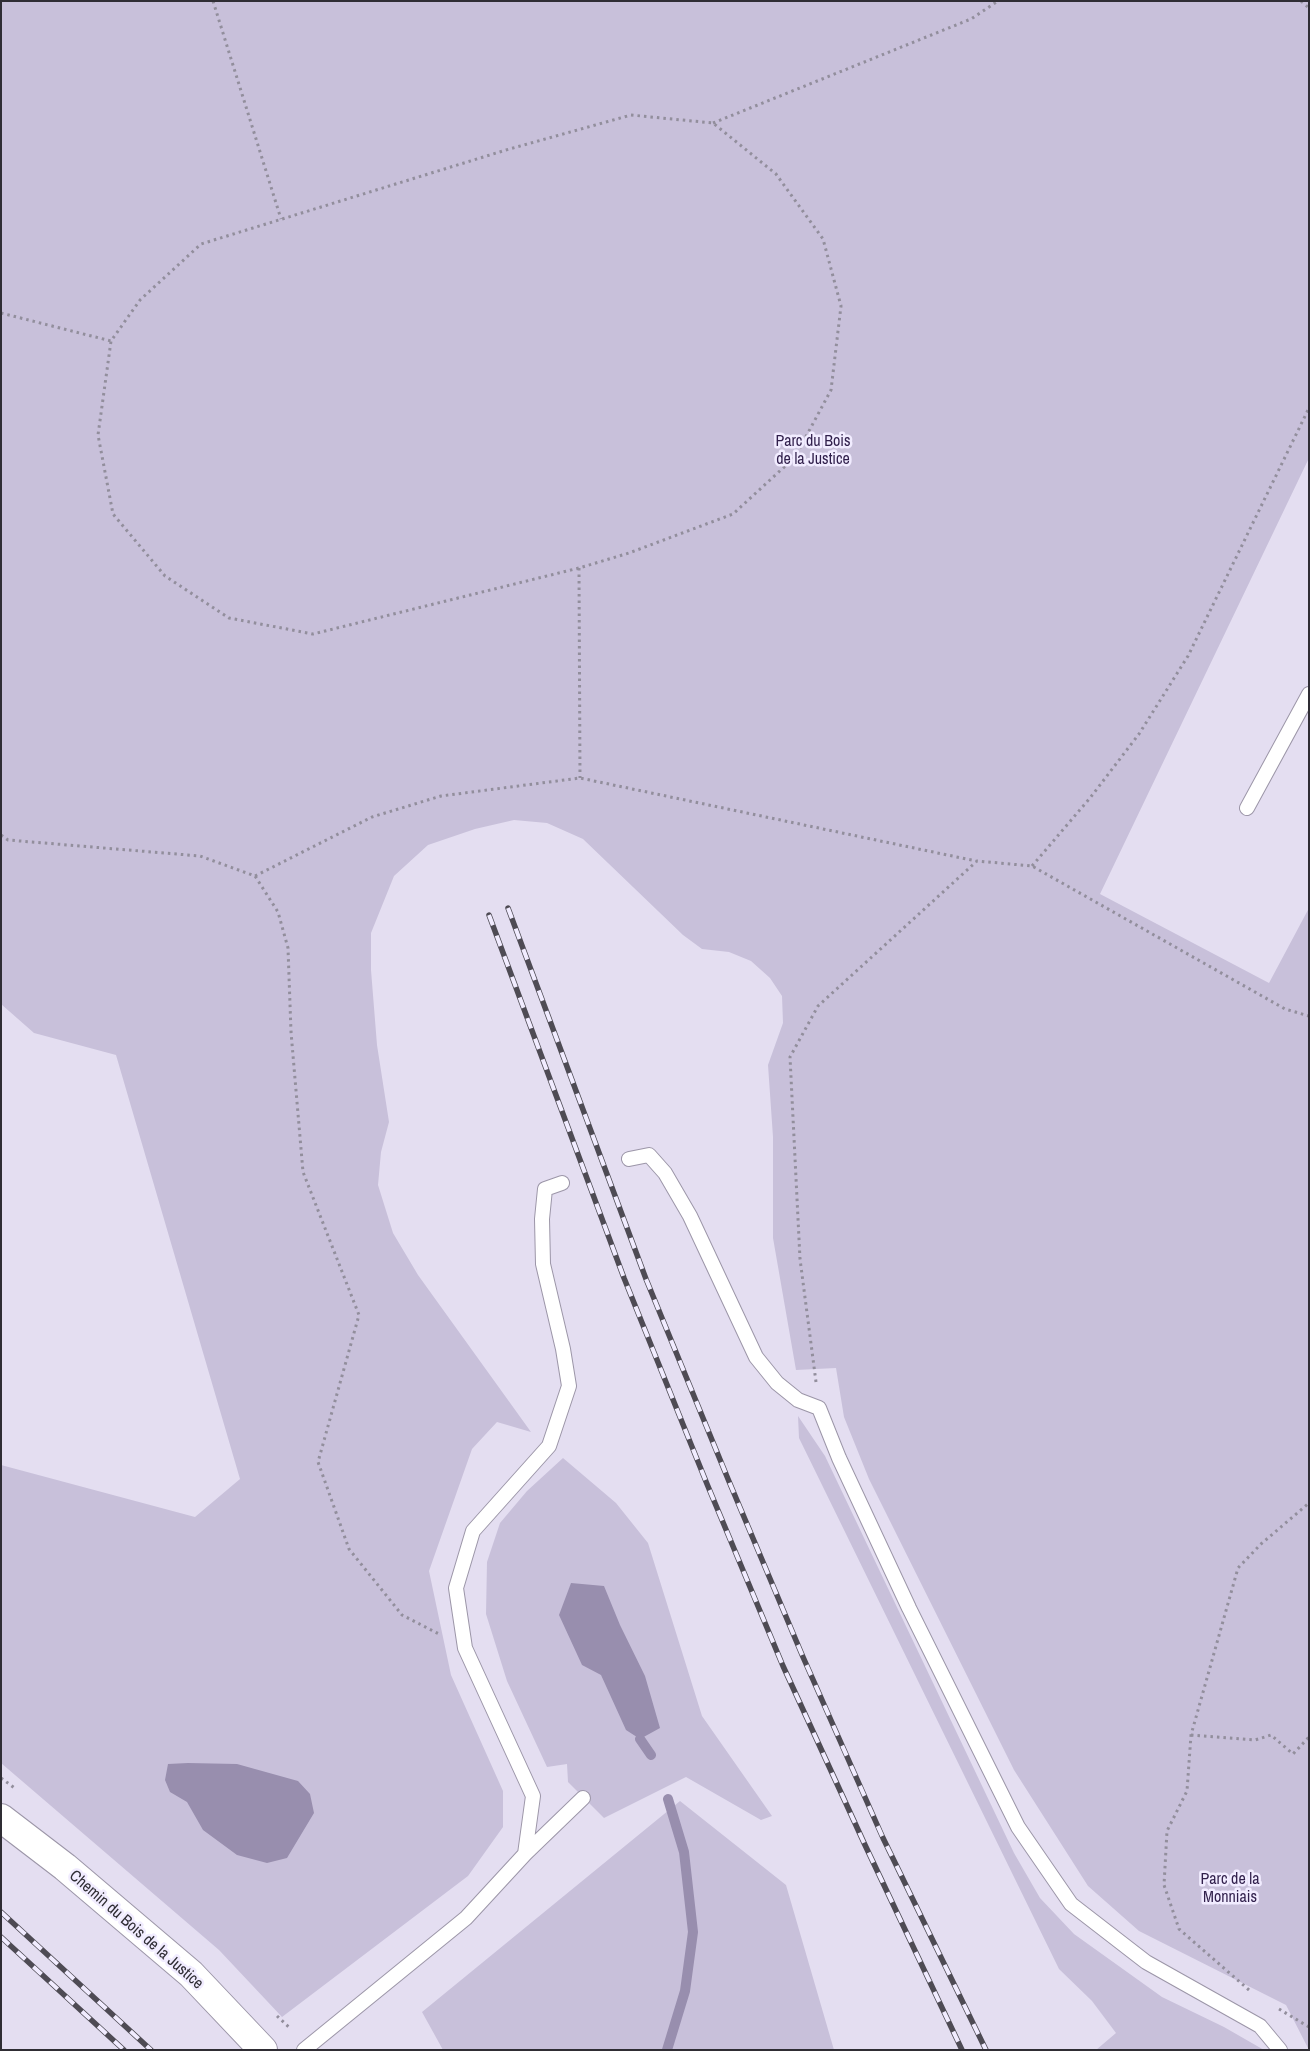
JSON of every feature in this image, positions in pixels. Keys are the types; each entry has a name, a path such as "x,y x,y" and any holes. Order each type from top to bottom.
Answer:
{"street":[{"name":"Chemin du Bois de la Justice","path":"1,1818 65,1868 191,1974 263,2050"}],"lane":[{"path":"1247,808 1309,694"},
{"path":"629,1159 649,1155 665,1173 694,1224 756,1356 777,1382 798,1400 819,1408 839,1458 909,1608 1018,1828 1071,1904 1146,1962 1260,2026 1280,2050"},
{"path":"525,1854 533,1796 465,1648 456,1588 473,1531 549,1446 569,1386 563,1349 543,1264 542,1219 545,1189 562,1183"},
{"path":"304,2050 466,1918 525,1854 583,1798"}],"path":[{"path":"213,1 280,219"},
{"path":"713,122 776,174 823,239 841,306 831,390 795,457 733,514 628,553 579,568 313,634 229,618 166,576 114,514 98,435 112,341 140,300 201,244 506,150 631,116 713,122 971,19 998,1"},
{"path":"1301,1 1309,8"},
{"path":"1,313 112,341"},
{"path":"1032,866 1090,798 1139,734 1188,656 1309,408"},
{"path":"579,568 580,778"},
{"path":"255,876 372,817 441,796 580,778 977,861 1032,866 1285,1009 1309,1016"},
{"path":"1,834 8,840 200,856 255,876 278,912 288,948 290,1032 303,1172 359,1315 318,1462 349,1548 402,1615 465,1648"},
{"path":"819,1408 800,1259 790,1057 818,1006 977,861"},
{"path":"1252,1993 1179,1929 1164,1885 1168,1832 1187,1791 1191,1735 1238,1568 1261,1544 1309,1502"},
{"path":"1191,1735 1255,1740 1271,1735 1293,1754 1309,1737"},
{"path":"1276,2008 1309,2027"}],"green space":[{"name":"Parc du Bois de la Justice","path":"1,1 1309,1 1309,458 1100,894 1269,983 1309,908 1309,2050 1286,2005 1139,1931 1088,1886 1014,1770 869,1479 844,1417 836,1368 796,1370 773,1238 773,1137 768,1065 783,1023 782,996 770,978 751,961 729,952 702,949 683,935 583,839 547,823 514,820 475,829 428,845 394,876 371,933 371,970 377,1045 389,1122 381,1152 378,1185 393,1233 418,1275 531,1432 497,1422 472,1449 429,1571 451,1675 503,1791 503,1827 468,1876 282,2017 219,1950 1,1763 1,1465 195,1517 240,1479 116,1055 34,1033 1,1004"},
{"path":"798,1416 825,1456 1014,1853 1040,1898 1074,1934 1162,1997 1224,2027 1264,2050 1096,2050 1116,2033 1092,2001 1059,1969 799,1438"},
{"path":"563,1458 616,1503 648,1543 702,1716 772,1816 761,1820 686,1777 604,1818 568,1782 567,1764 547,1767 507,1681 486,1614 487,1562 500,1523 527,1491"},
{"path":"680,1801 786,1885 834,2050 443,2050 422,2012"}],"shaded area":[{"path":"571,1583 604,1586 620,1625 645,1676 660,1728 640,1739 626,1730 601,1675 582,1665 559,1615"},
{"path":"168,1764 237,1764 298,1781 310,1794 314,1813 287,1858 267,1863 237,1855 203,1830 187,1802 170,1792 165,1780"}],"waterway":[{"path":"640,1739 651,1755"},
{"path":"667,2050 685,1991 693,1932 684,1852 668,1799"}],"railway":[{"path":"508,908 646,1279 728,1479 803,1657 883,1838 986,2050"},
{"path":"489,915 624,1278 707,1484 783,1666 962,2050"},
{"path":"1,1912 151,2050"},
{"path":"1,1937 124,2050"}],"park label":[{"name":"Parc de la Monniais","path":"1230,1889"}]}
